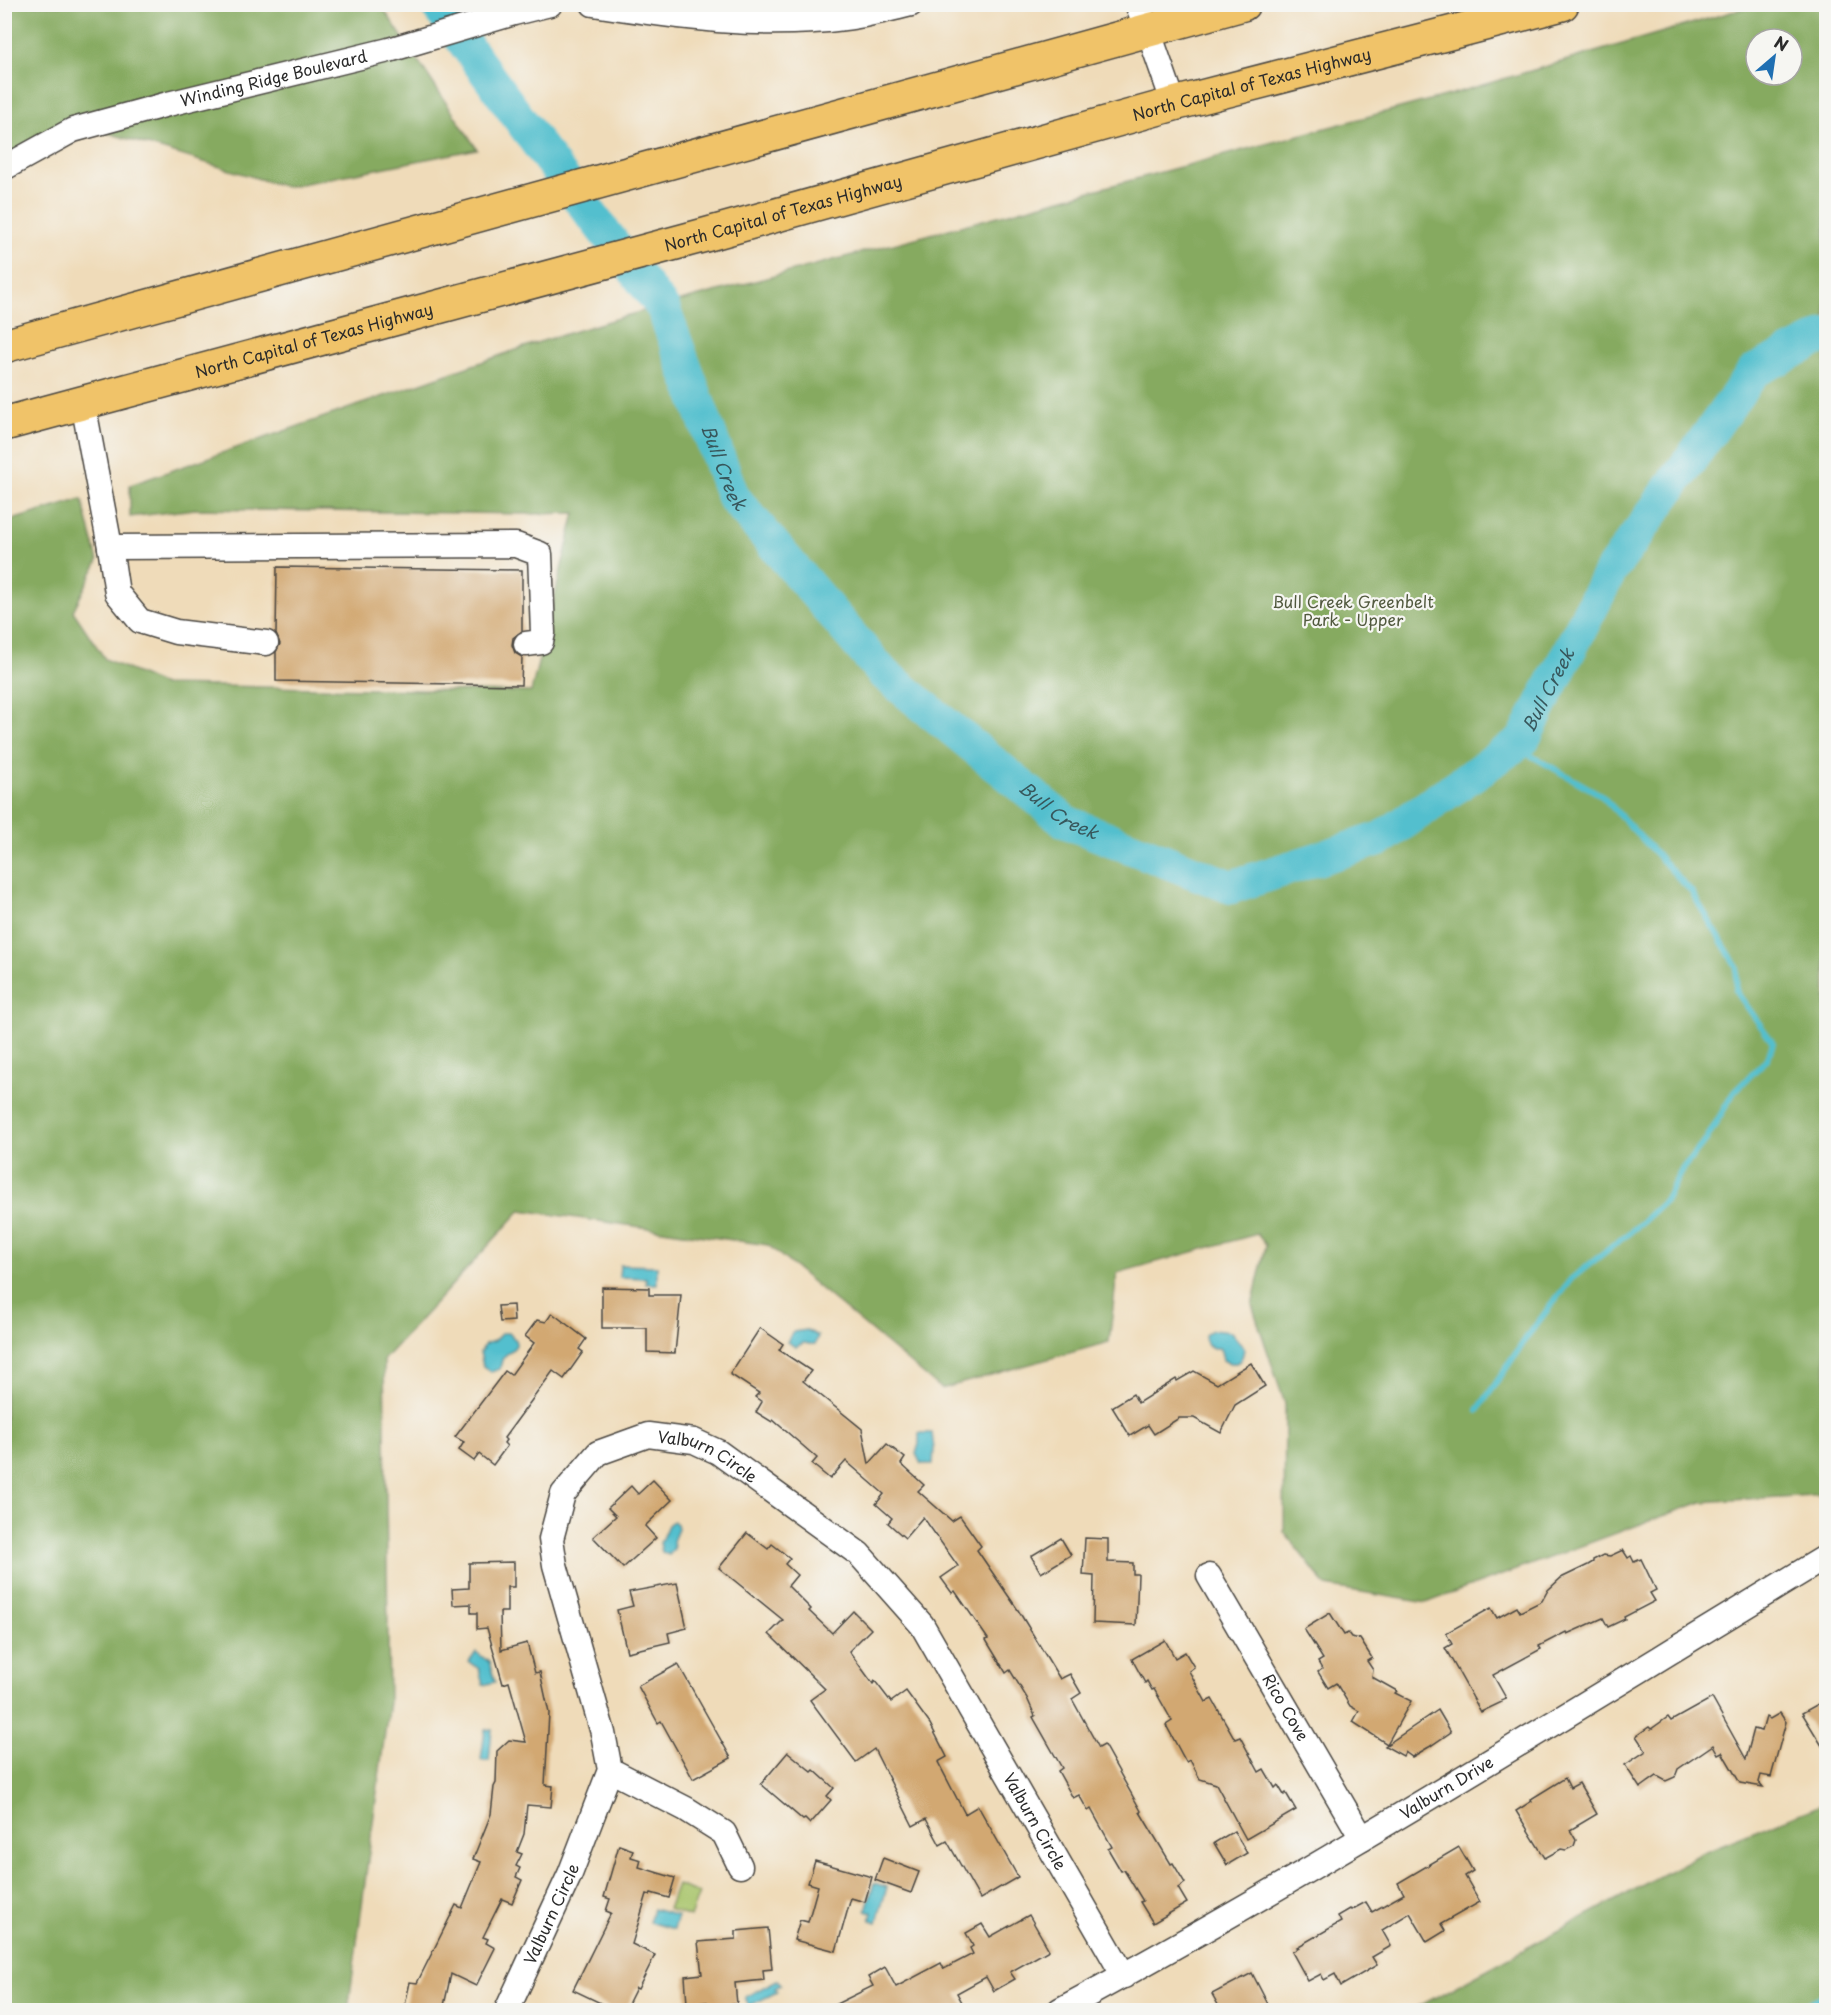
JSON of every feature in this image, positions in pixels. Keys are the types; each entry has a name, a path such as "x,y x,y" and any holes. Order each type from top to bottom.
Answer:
{"highway":[{"path":"4,346 661,165 1143,17 1243,4"},
{"name":"North Capital of Texas Highway","path":"4,424 705,235 1174,104 1562,4"}],"street":[{"name":"Winding Ridge Boulevard","path":"4,168 73,130 168,104 390,50 550,4"},
{"path":"593,4 672,17 727,22 789,22 845,18 911,4"},
{"path":"1143,17 1174,104"},
{"path":"83,403 117,593 140,621 176,633 266,643"},
{"path":"110,547 516,545 540,554 543,633 540,642 526,644"},
{"name":"Valburn Circle","path":"507,2010 570,1874 610,1770 603,1733 555,1565 551,1539 563,1494 598,1453 648,1435 694,1441 718,1452 859,1554 922,1625 1124,1976"},
{"name":"Valburn Drive","path":"1060,2010 1124,1976 1362,1838 1827,1557"},
{"name":"Rico Cove","path":"1209,1576 1362,1838"},
{"path":"610,1770 686,1809 724,1833 740,1866"}],"green space":[{"path":"5,5 381,5 477,149 286,187 98,130 5,175"},
{"name":"Bull Creek Greenbelt Park - Upper","path":"1755,5 1826,5 1826,1494 1701,1502 1426,1603 1326,1586 1284,1532 1285,1404 1252,1305 1266,1245 1257,1234 1117,1273 1109,1342 941,1389 768,1245 521,1210 384,1359 389,1702 348,2010 5,2010 5,522 82,499 98,561 73,611 105,659 163,685 531,692 575,513 195,509 130,517 130,485 536,343 625,316 1452,94"},
{"path":"1826,1803 1826,2010 1412,2010 1706,1851"},
{"path":"677,1885 699,1893 690,1917 668,1909"}],"water":[{"path":"620,1265 657,1266 657,1284 646,1284 646,1278 619,1277"},
{"path":"807,1330 818,1336 815,1344 804,1343 796,1347 787,1342 793,1332"},
{"path":"1212,1330 1231,1332 1244,1348 1238,1362 1231,1363 1223,1360 1219,1348 1206,1344 1205,1335"},
{"path":"502,1333 509,1333 516,1345 503,1358 500,1369 491,1372 483,1366 480,1352 485,1344 494,1341"},
{"path":"919,1433 932,1433 933,1464 921,1464 916,1454"},
{"path":"673,1521 677,1524 678,1529 673,1541 674,1549 669,1555 662,1552 660,1543 668,1525"},
{"path":"476,1652 489,1662 495,1682 483,1685 479,1669 469,1662"},
{"path":"492,1729 489,1761 481,1760 485,1730"},
{"path":"874,1883 887,1887 877,1922 870,1920 872,1912 866,1910"},
{"path":"653,1909 678,1916 674,1929 649,1922"},
{"path":"777,1980 781,1985 775,1988 777,1992 749,2006 745,1997"}],"building":[{"path":"277,567 522,570 522,631 513,638 512,645 515,653 522,657 521,685 276,681 276,652 280,644 276,634"},
{"path":"602,1287 649,1288 649,1295 681,1295 675,1353 647,1352 647,1328 602,1328"},
{"path":"513,1305 514,1321 500,1322 498,1306"},
{"path":"552,1313 586,1339 579,1349 583,1352 564,1379 553,1371 504,1438 507,1446 493,1465 479,1454 474,1461 459,1450 464,1442 455,1437 505,1371 511,1375 534,1343 525,1336 537,1320 546,1322"},
{"path":"760,1328 783,1344 779,1350 811,1371 803,1381 862,1429 869,1464 887,1444 905,1458 901,1464 924,1485 918,1491 952,1521 960,1516 981,1546 977,1550 1018,1610 1060,1679 1070,1674 1081,1693 1072,1699 1099,1748 1104,1745 1140,1812 1185,1883 1178,1888 1187,1903 1153,1923 1140,1902 1143,1901 1108,1849 1112,1847 1091,1809 1088,1811 1079,1795 1073,1798 1058,1771 1062,1768 1033,1717 1035,1716 1027,1698 1010,1670 1006,1673 986,1640 988,1639 955,1591 952,1593 941,1578 958,1566 923,1517 905,1538 888,1523 892,1518 876,1504 884,1494 846,1461 830,1479 812,1464 817,1458 773,1420 772,1422 756,1412 762,1402 755,1397 759,1393 730,1374"},
{"path":"1251,1363 1265,1386 1235,1405 1221,1433 1194,1418 1179,1418 1154,1434 1148,1425 1130,1436 1112,1407 1133,1394 1138,1403 1176,1379 1177,1381 1194,1371 1217,1384"},
{"path":"653,1480 672,1500 645,1526 656,1538 623,1568 593,1537 616,1516 608,1508 631,1486 638,1494"},
{"path":"747,1533 768,1549 772,1544 790,1558 785,1564 797,1575 788,1586 832,1633 853,1611 871,1629 849,1651 873,1684 875,1681 891,1702 906,1691 930,1724 947,1757 938,1762 965,1814 978,1806 1018,1877 980,1899 947,1841 940,1845 926,1819 913,1826 874,1749 856,1762 810,1700 825,1689 769,1634 783,1620 719,1568"},
{"path":"1061,1538 1071,1555 1041,1573 1031,1556"},
{"path":"1085,1538 1108,1539 1108,1562 1133,1563 1133,1574 1138,1574 1136,1625 1093,1623 1094,1576 1083,1575"},
{"path":"1623,1550 1628,1558 1631,1556 1634,1562 1641,1559 1656,1590 1650,1593 1655,1601 1608,1627 1603,1618 1567,1634 1566,1632 1539,1646 1541,1649 1493,1675 1506,1698 1481,1712 1445,1648 1452,1644 1446,1633 1491,1608 1497,1618 1517,1607 1520,1612 1542,1601 1548,1590 1561,1578 1603,1555 1610,1556"},
{"path":"514,1562 514,1587 507,1587 507,1612 500,1612 501,1650 527,1643 535,1673 540,1672 549,1713 545,1785 553,1786 551,1807 527,1805 524,1834 517,1852 522,1854 516,1866 520,1868 516,1877 522,1880 512,1903 502,1899 483,1937 488,1939 486,1943 495,1948 476,1986 451,1974 443,2010 404,2010 410,1982 417,1983 456,1905 462,1908 481,1862 473,1859 491,1814 496,1783 497,1751 509,1740 526,1742 509,1682 503,1684 487,1628 477,1629 477,1613 471,1613 471,1604 453,1605 452,1589 469,1588 469,1563"},
{"path":"677,1583 687,1628 668,1633 670,1642 627,1652 617,1610 633,1606 629,1592"},
{"path":"1330,1613 1344,1635 1348,1633 1351,1637 1360,1639 1372,1658 1367,1661 1373,1670 1372,1677 1411,1701 1387,1744 1353,1722 1359,1711 1350,1706 1336,1683 1328,1688 1318,1672 1322,1669 1318,1662 1323,1659 1304,1629"},
{"path":"1165,1640 1175,1658 1185,1652 1194,1667 1189,1671 1206,1702 1212,1699 1235,1739 1240,1737 1259,1772 1264,1769 1275,1788 1278,1785 1284,1795 1286,1793 1296,1810 1246,1839 1216,1784 1200,1779 1190,1760 1186,1762 1166,1725 1172,1721 1154,1689 1152,1690 1147,1681 1145,1683 1132,1659"},
{"path":"678,1664 731,1758 693,1779 661,1721 658,1723 638,1686"},
{"path":"1712,1698 1746,1759 1754,1729 1762,1731 1766,1717 1770,1719 1780,1713 1786,1722 1771,1777 1761,1775 1759,1782 1763,1787 1740,1783 1722,1752 1718,1754 1713,1745 1678,1769 1675,1777 1666,1781 1657,1776 1640,1788 1625,1765 1646,1751 1636,1736 1668,1717 1671,1721"},
{"path":"1827,1699 1827,1754 1802,1713"},
{"path":"1438,1710 1451,1732 1429,1747 1412,1757 1405,1752 1403,1756 1385,1746"},
{"path":"788,1752 812,1772 814,1770 834,1788 827,1796 831,1800 810,1824 761,1784"},
{"path":"1565,1778 1570,1788 1579,1783 1597,1814 1570,1830 1576,1840 1574,1846 1566,1850 1561,1849 1545,1858 1516,1811"},
{"path":"1234,1831 1247,1853 1227,1865 1214,1843"},
{"path":"619,1845 633,1850 631,1857 641,1860 639,1867 675,1878 669,1898 647,1894 632,1944 655,1955 625,2010 615,2010 573,1990 611,1913 606,1911 610,1899 604,1897"},
{"path":"1459,1847 1473,1871 1465,1876 1480,1902 1441,1924 1445,1931 1427,1942 1410,1913 1382,1930 1391,1946 1372,1957 1377,1965 1341,1986 1335,1974 1324,1980 1321,1974 1308,1981 1292,1952 1299,1948 1297,1947 1341,1922 1338,1916 1350,1909 1366,1902 1372,1912 1404,1894 1398,1883"},
{"path":"883,1858 919,1872 911,1893 875,1880"},
{"path":"815,1861 872,1877 865,1902 851,1898 836,1951 794,1940 800,1920 808,1922 818,1886 808,1883"},
{"path":"1029,1915 1049,1950 1010,1972 1015,1979 994,1991 986,1977 957,1993 964,2006 956,2010 824,2010 873,1986 868,1977 885,1967 896,1987 941,1963 944,1969 973,1954 970,1948 973,1946 966,1933 982,1924 990,1937"},
{"path":"768,1928 772,1969 763,1970 764,1980 735,1983 737,2004 708,2007 707,2002 687,2004 685,1976 702,1974 698,1942 736,1939 736,1931"},
{"path":"1252,1973 1271,2010 1221,2010 1212,1994"}],"waterway":[{"name":"Bull Creek","path":"436,4 550,161 663,308 733,497 882,672 1066,822 1231,887 1382,838 1523,740 1610,572 1754,371 1826,335"},
{"path":"1478,1410 1529,1334 1571,1279 1639,1225 1665,1201 1683,1168 1706,1140 1734,1092 1768,1058 1773,1043 1736,991 1737,967 1691,891 1601,795 1514,746"},
{"path":"1795,2010 1820,1997 1826,1999"}]}
